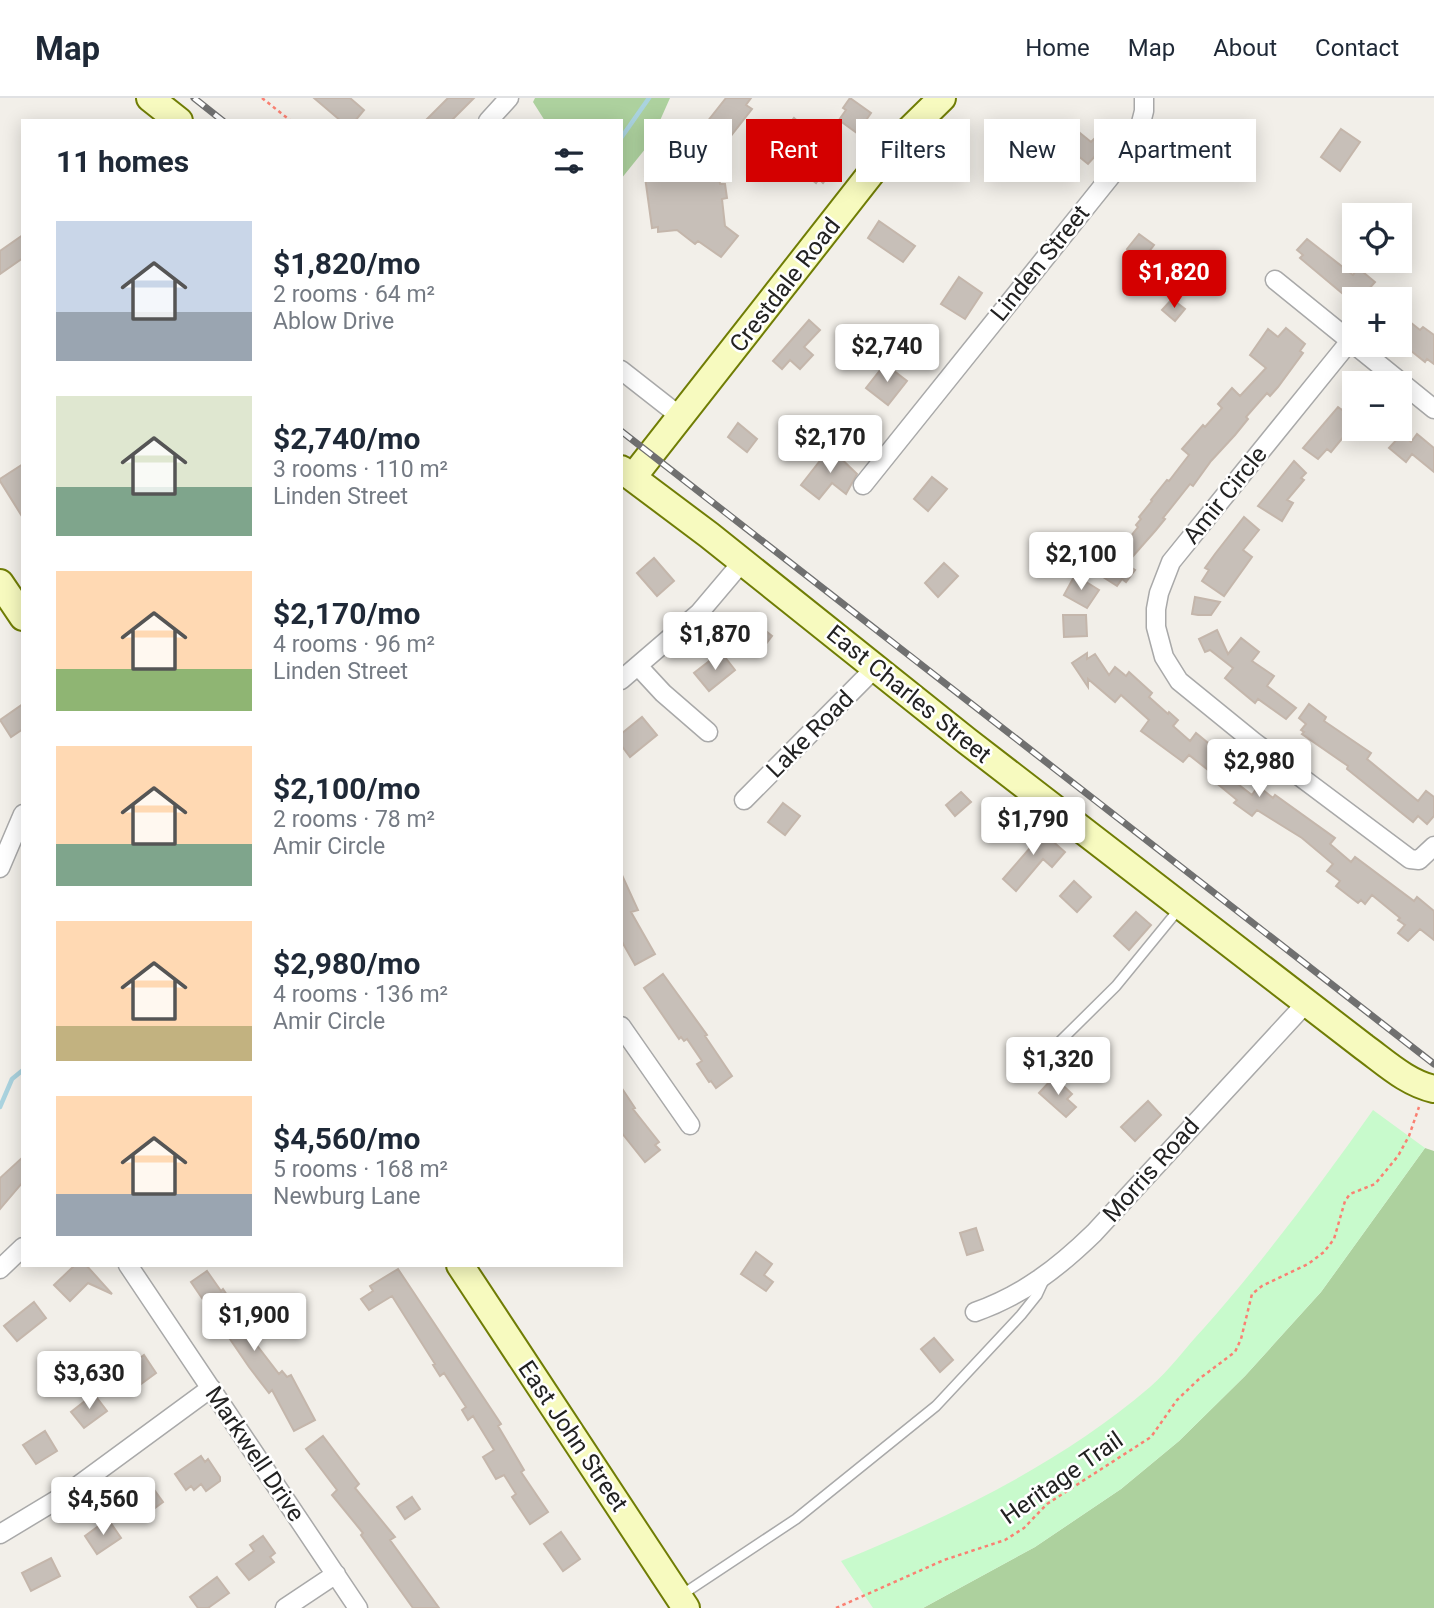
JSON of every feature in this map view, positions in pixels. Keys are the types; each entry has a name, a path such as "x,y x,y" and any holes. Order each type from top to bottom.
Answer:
{"street":[{"path":"150,98 176,119"},
{"path":"490,119 509,98"},
{"name":"Crestdale Road","path":"627,473 681,417 890,149 942,98"},
{"name":"Linden Street","path":"863,485 1135,146 1144,111 1144,98"},
{"path":"1275,280 1342,334"},
{"name":"Amir Circle","path":"1342,356 1171,562 1159,593 1156,627 1164,657 1179,681 1233,725 1410,859 1419,860 1434,846"},
{"path":"1370,357 1434,409"},
{"path":"623,372 681,417"},
{"name":"East Charles Street","path":"627,473 743,561 967,741 1405,1077 1421,1086 1429,1097"},
{"path":"623,678 699,613 743,561"},
{"path":"0,583 21,614"},
{"path":"638,666 663,693 708,732"},
{"name":"Lake Road","path":"744,800 876,667"},
{"path":"0,868 21,819"},
{"name":"Morris Road","path":"975,1312 1000,1303 1046,1276 1094,1233 1307,1002"},
{"path":"623,1029 690,1125"},
{"path":"0,1269 21,1249"},
{"name":"Markwell Drive","path":"129,1267 359,1608"},
{"name":"East John Street","path":"461,1267 682,1603"},
{"path":"0,1534 68,1493 211,1388"},
{"path":"285,1608 336,1574"}],"lane":[{"path":"1026,1075 1116,986 1181,906"},
{"path":"682,1603 796,1519 936,1406 1021,1315 1037,1295 1046,1276"}],"path":[{"path":"262,98 289,119"},
{"name":"Heritage Trail","path":"836,1608 944,1560 1005,1540 1024,1528 1047,1504 1151,1437 1177,1400 1199,1379 1235,1352 1241,1339 1252,1294 1262,1286 1308,1264 1324,1252 1334,1239 1345,1201 1350,1194 1375,1184 1398,1156 1409,1136 1420,1105 1429,1097"}],"green space":[{"path":"535,98 670,98 661,119 644,119 644,150 623,177 623,119 544,119 533,102"},
{"path":"1373,1110 1425,1148 1321,1292 1245,1376 1179,1441 1121,1489 1035,1547 923,1608 873,1608 841,1561 923,1526 1003,1486 1079,1440 1150,1387 1249,1275"},
{"path":"1425,1148 1434,1151 1434,1608 923,1608 1035,1547 1121,1489 1179,1441 1245,1376 1321,1292"}],"building":[{"path":"314,98 350,98 364,110 357,119 339,119"},
{"path":"448,98 474,98 453,119 427,119"},
{"path":"726,98 751,98 746,105 752,109 732,135 732,119 709,119"},
{"path":"850,98 871,113 867,119 856,119 856,132 840,119 846,110 843,108"},
{"path":"1341,129 1360,142 1340,171 1321,157"},
{"path":"1080,133 1091,142 1094,139 1094,157 1088,164 1080,158"},
{"path":"646,182 720,182 725,184 727,198 722,199 725,226 738,236 721,257 698,241 695,244 677,230 658,232 658,227 652,228"},
{"path":"879,221 915,246 903,262 868,238"},
{"path":"1139,234 1154,245 1142,261 1127,249"},
{"path":"21,236 21,259 0,274 0,251"},
{"path":"1307,239 1342,266 1342,273 1364,273 1375,282 1371,287 1342,287 1342,293 1300,258 1303,255 1297,250"},
{"path":"1152,267 1168,278 1158,291 1143,280"},
{"path":"959,277 982,293 965,319 941,304"},
{"path":"1172,299 1185,309 1175,321 1162,310"},
{"path":"809,320 820,330 804,347 813,355 800,369 790,360 782,369 773,361"},
{"path":"1412,324 1434,335 1434,364 1427,359 1425,362 1412,352"},
{"path":"1286,328 1305,344 1300,351 1303,353 1278,387 1270,396 1267,393 1246,417 1248,419 1235,435 1193,486 1190,484 1163,518 1165,519 1126,564 1135,570 1126,582 1122,579 1117,586 1100,575 1138,527 1136,525 1141,519 1139,517 1151,500 1189,455 1182,449 1222,408 1218,404 1232,388 1240,396 1266,368 1250,355 1268,329 1278,337"},
{"path":"885,364 907,381 888,405 866,388"},
{"path":"1338,407 1342,410 1342,439 1331,452 1327,449 1318,459 1303,448"},
{"path":"738,423 757,439 747,452 728,437"},
{"path":"1417,434 1434,448 1434,472 1412,454 1406,462 1389,448 1396,441 1411,442"},
{"path":"830,448 857,474 846,494 832,483 819,499 801,485"},
{"path":"1294,461 1306,473 1301,478 1304,480 1287,500 1293,503 1282,521 1258,506"},
{"path":"21,465 21,515 0,481"},
{"path":"932,477 947,489 928,511 914,499"},
{"path":"1244,517 1259,530 1243,550 1252,557 1224,596 1202,581 1209,570 1205,568"},
{"path":"654,558 674,581 657,596 637,573"},
{"path":"944,563 958,576 938,597 925,583"},
{"path":"1075,575 1099,590 1087,608 1064,595"},
{"path":"1195,597 1220,602 1211,615 1192,614"},
{"path":"1063,615 1086,615 1087,636 1064,637"},
{"path":"748,617 772,636 759,653 735,634"},
{"path":"1217,630 1228,654 1241,638 1259,652 1252,661 1274,676 1267,686 1296,708 1286,719 1258,699 1255,703 1225,678 1233,668 1210,650 1205,652 1199,639"},
{"path":"721,652 735,670 709,691 694,673"},
{"path":"1087,653 1087,659 1095,654 1109,675 1115,667 1126,676 1129,672 1152,693 1149,697 1178,720 1173,726 1190,741 1196,733 1242,771 1234,781 1252,795 1258,786 1273,798 1275,795 1335,838 1330,844 1351,862 1355,857 1414,901 1417,897 1434,911 1434,940 1420,929 1408,941 1398,933 1405,925 1398,920 1400,918 1372,895 1365,904 1361,900 1358,903 1336,886 1340,881 1327,871 1333,864 1302,838 1257,810 1252,816 1234,803 1237,800 1214,781 1217,777 1189,755 1183,762 1141,731 1149,720 1121,695 1115,702 1088,679 1088,687 1072,663"},
{"path":"1309,704 1326,717 1324,721 1371,753 1367,759 1418,801 1426,791 1434,797 1434,816 1427,824 1418,816 1413,822 1347,769 1348,766 1302,734 1304,732 1301,730 1306,724 1299,718"},
{"path":"21,705 21,730 11,737 0,720"},
{"path":"642,717 657,735 630,757 623,748 623,732"},
{"path":"961,792 971,802 955,816 946,805"},
{"path":"783,803 800,816 785,835 768,822"},
{"path":"1028,825 1039,834 1041,831 1065,852 1052,867 1043,859 1016,891 1003,879 1030,848 1019,836"},
{"path":"623,877 638,910 631,912 655,954 635,965 623,944"},
{"path":"1074,881 1091,897 1077,912 1060,896"},
{"path":"1136,912 1151,925 1129,950 1114,936"},
{"path":"663,974 707,1035 705,1036 732,1076 716,1088 697,1064 702,1061 687,1039 679,1039 644,988"},
{"path":"1054,1077 1072,1094 1067,1099 1076,1107 1066,1117 1039,1093"},
{"path":"623,1090 635,1108 633,1109 659,1142 655,1145 660,1150 645,1162 623,1134"},
{"path":"1148,1101 1161,1115 1135,1141 1121,1127"},
{"path":"21,1159 21,1184 0,1209 0,1178"},
{"path":"976,1228 983,1250 967,1255 960,1233"},
{"path":"756,1252 772,1264 764,1275 773,1282 766,1291 741,1274"},
{"path":"73,1267 88,1267 112,1294 88,1283 70,1301 54,1285"},
{"path":"398,1269 501,1424 498,1426 524,1470 521,1472 548,1512 530,1524 512,1497 516,1494 504,1475 496,1479 483,1457 494,1450 473,1416 468,1420 462,1410 466,1407 444,1373 440,1376 392,1296 369,1310 361,1299 373,1291 370,1286"},
{"path":"207,1271 221,1291 223,1289 255,1337 252,1339 279,1374 282,1371 287,1377 291,1375 315,1420 294,1431 272,1390 269,1393 249,1367 191,1282"},
{"path":"34,1302 46,1318 17,1341 4,1326"},
{"path":"934,1338 953,1360 940,1372 921,1349"},
{"path":"144,1355 156,1373 130,1392 117,1375"},
{"path":"94,1394 107,1411 84,1428 71,1412"},
{"path":"45,1431 57,1451 36,1464 23,1445"},
{"path":"323,1436 359,1484 355,1488 395,1537 390,1540 439,1608 413,1608 361,1535 363,1533 332,1495 337,1490 306,1449"},
{"path":"201,1456 205,1462 208,1459 220,1481 206,1491 201,1484 194,1490 191,1486 186,1490 175,1474"},
{"path":"150,1484 163,1502 140,1519 127,1501"},
{"path":"412,1497 420,1509 405,1519 397,1507"},
{"path":"108,1519 121,1538 97,1554 85,1536"},
{"path":"561,1532 580,1559 563,1571 544,1544"},
{"path":"263,1536 275,1553 270,1557 274,1562 249,1580 236,1564 254,1551 250,1545"},
{"path":"51,1558 60,1576 31,1591 22,1573"},
{"path":"217,1577 229,1593 208,1608 198,1608 190,1597"}],"waterway":[{"path":"623,135 649,98"},
{"path":"0,1107 12,1079 21,1072"}],"railway":[{"path":"194,98 220,119"},
{"path":"623,433 1434,1064"}]}
